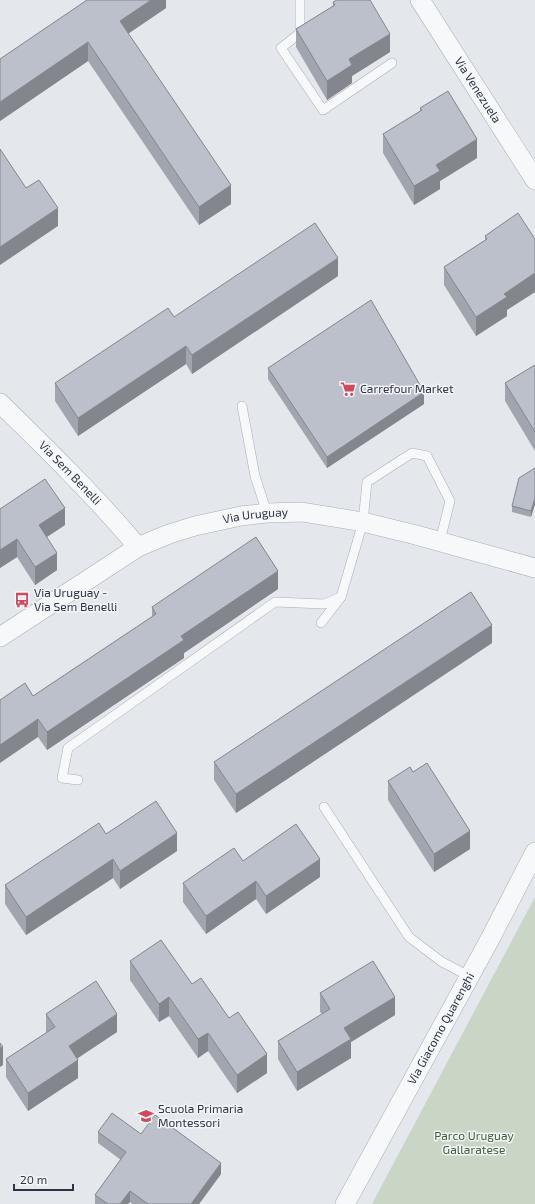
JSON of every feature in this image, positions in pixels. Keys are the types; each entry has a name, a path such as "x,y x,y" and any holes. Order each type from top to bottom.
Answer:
{"street":[{"name":"Via Venezuela","path":"420,0 535,180"},
{"name":"Via Sem Benelli","path":"0,403 114,518 138,547"},
{"name":"Via Uruguay","path":"0,637 138,547 169,534 195,526 241,516 267,513 302,512 363,522 440,541 535,568"},
{"name":"Via Giacomo Quarenghi","path":"345,1204 535,852"}],"lane":[{"path":"300,0 300,34 282,48 323,110 392,63"},
{"path":"242,406 255,476 267,513"},
{"path":"321,623 341,597 363,522 367,482 412,453 427,456 450,502 440,541"},
{"path":"78,780 62,778 68,748 275,602 324,604 341,597"},
{"path":"324,807 409,937 442,962 469,976"}],"green space":[{"name":"Parco Uruguay Gallaratese","path":"535,897 535,1204 372,1204"}],"building":[{"path":"87,0 151,0 120,21 231,185 199,207 88,42 0,102 0,59"},
{"path":"337,0 370,0 390,34 349,59 352,65 327,81 296,29 335,5 333,2"},
{"path":"448,91 477,139 436,165 440,171 414,186 383,134 422,110 420,108"},
{"path":"0,149 26,188 39,180 58,208 0,247"},
{"path":"518,213 535,239 535,273 504,294 507,297 476,317 444,267 487,239 485,236"},
{"path":"315,223 338,258 192,355 186,346 78,418 55,383 168,308 174,317"},
{"path":"371,300 424,392 327,457 268,368"},
{"path":"535,365 535,432 505,383"},
{"path":"535,468 535,498 531,511 512,506 519,478"},
{"path":"45,479 65,508 39,525 57,553 35,567 17,539 0,550 0,509"},
{"path":"256,537 278,571 181,636 184,640 47,732 38,719 0,745 0,700 25,683 33,696 156,614 152,607"},
{"path":"471,592 492,625 236,794 214,762"},
{"path":"427,763 470,831 434,854 388,781 410,767 413,772"},
{"path":"156,801 177,833 120,871 113,859 26,917 5,885 99,823 106,834"},
{"path":"296,824 320,859 266,896 256,881 206,916 183,883 234,848 243,861"},
{"path":"161,940 192,984 201,978 229,1018 238,1012 267,1054 237,1075 208,1033 198,1039 169,997 159,1004 130,961"},
{"path":"373,961 395,997 344,1028 351,1039 297,1072 278,1041 330,1009 320,993"},
{"path":"96,981 117,1014 69,1046 78,1060 28,1093 6,1059 55,1027 46,1014"},
{"path":"112,1113 141,1134 155,1115 221,1163 191,1204 148,1204 130,1191 120,1204 108,1204 95,1195 126,1152 98,1132"}],"place":[{"name":"Carrefour Market","path":"348,389"},
{"name":"Via Uruguay - Via Sem Benelli","path":"22,600"},
{"name":"Scuola Primaria Montessori","path":"146,1116"}]}
